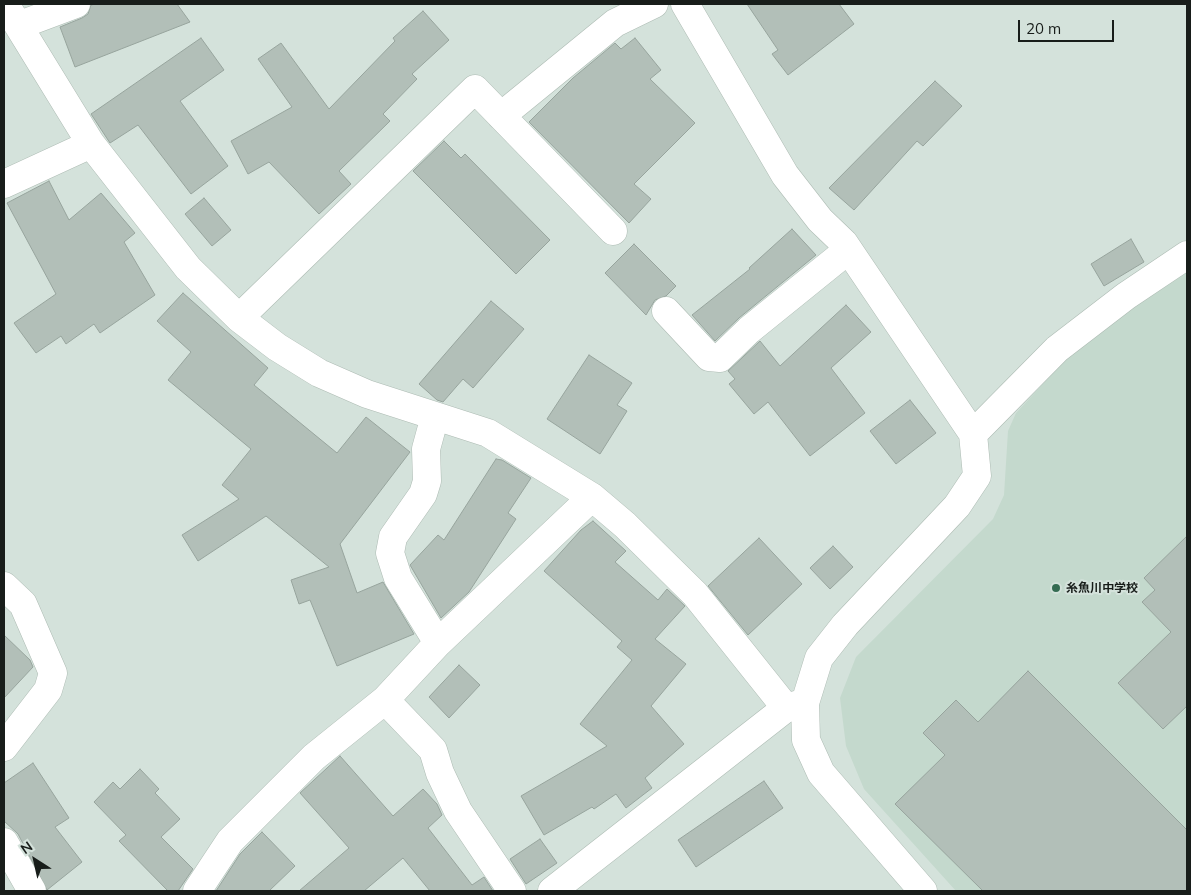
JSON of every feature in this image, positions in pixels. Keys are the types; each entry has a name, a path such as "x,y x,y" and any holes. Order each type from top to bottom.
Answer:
{"street":[{"path":"76,4 13,15 91,144 188,268 239,318 277,347 319,373 367,394 488,433 592,497 625,526 695,594 796,706 806,740 821,773 923,891"},
{"path":"501,116 615,23 654,4"},
{"path":"552,891 796,706 819,658 845,625 957,506 977,476 974,434 848,250 820,220 785,175 685,4"},
{"path":"239,318 475,90 613,231"},
{"path":"4,184 91,144"},
{"path":"666,311 709,357 720,358 749,330 848,250"},
{"path":"974,434 1056,348 1187,254"},
{"path":"435,416 426,449 427,481 423,494 392,537 390,553 398,578 438,643"},
{"path":"197,891 230,841 314,756 385,700 438,643 592,497"},
{"path":"4,586 23,604 53,673 48,690 4,747"},
{"path":"385,700 433,750 440,773 458,811 512,891"},
{"path":"4,842 32,891"}],"shaded area":[{"name":"糸魚川中学校","path":"1187,272 1187,891 956,891 864,789 846,746 840,698 856,657 993,519 1004,495 1008,431 1016,413 1068,357 1137,305"}],"building":[{"path":"177,4 190,22 75,67 60,27 82,18 88,14 91,5"},
{"path":"747,4 839,4 854,24 788,75 772,54 778,50"},
{"path":"423,11 449,40 412,74 417,79 383,114 390,121 339,171 351,184 319,214 269,162 248,174 231,141 292,107 258,59 281,43 329,109 395,41 393,38"},
{"path":"201,38 224,70 180,101 228,166 191,194 138,125 110,143 91,114"},
{"path":"635,38 661,70 650,79 695,123 634,184 651,199 629,223 529,122 573,78 615,43 621,49"},
{"path":"935,81 962,106 923,146 917,141 854,210 829,188"},
{"path":"444,141 461,158 465,154 550,240 516,274 413,171"},
{"path":"49,181 69,220 101,193 135,233 124,242 155,295 100,333 94,324 66,344 61,336 36,353 14,323 56,294 7,203"},
{"path":"204,198 231,230 212,246 185,214"},
{"path":"792,229 816,255 739,318 715,341 692,315 750,269"},
{"path":"1131,239 1144,262 1104,286 1091,264"},
{"path":"634,244 676,286 666,296 655,300 646,315 605,273"},
{"path":"183,293 268,368 254,385 337,453 366,417 410,452 340,544 357,593 383,582 414,634 337,666 310,600 299,604 291,580 329,567 266,516 198,561 182,535 239,499 222,485 251,449 168,380 191,352 157,321"},
{"path":"491,301 524,329 473,388 463,379 443,402 437,400 419,384"},
{"path":"846,305 871,332 831,368 865,413 810,456 768,402 754,414 729,384 735,379 728,371 760,341 780,366"},
{"path":"589,355 632,383 617,405 627,411 600,454 547,419"},
{"path":"910,400 936,433 896,464 870,431"},
{"path":"496,459 502,460 531,478 508,513 516,519 469,592 441,618 410,565 438,535 444,540"},
{"path":"593,521 626,551 615,562 658,600 667,589 685,606 655,639 686,664 651,706 684,744 645,778 652,788 626,808 616,794 594,809 592,807 544,835 521,796 607,746 580,724 632,660 617,647 622,641 544,571 581,530"},
{"path":"1187,536 1187,706 1163,729 1118,683 1171,632 1142,602 1155,590 1144,578"},
{"path":"759,538 802,584 748,635 708,586"},
{"path":"833,546 853,567 830,589 810,568"},
{"path":"4,635 30,660 33,667 4,698"},
{"path":"459,665 480,685 449,718 429,697"},
{"path":"1028,671 1187,830 1187,891 983,891 895,804 945,755 923,733 956,700 978,722"},
{"path":"340,756 393,816 423,789 437,804 442,815 428,828 472,885 484,877 493,891 430,891 403,858 364,891 299,891 349,848 300,793"},
{"path":"33,763 69,818 55,827 82,862 47,890 18,834 4,821 4,783"},
{"path":"140,769 159,789 155,793 180,819 161,837 193,869 178,891 168,891 119,841 126,835 94,802 113,782 120,789"},
{"path":"764,781 783,808 696,867 678,840"},
{"path":"262,832 295,866 269,891 216,891 240,854"},
{"path":"540,839 557,863 526,884 510,859"}],"place":[{"name":"糸魚川中学校","path":"1056,588"}]}
